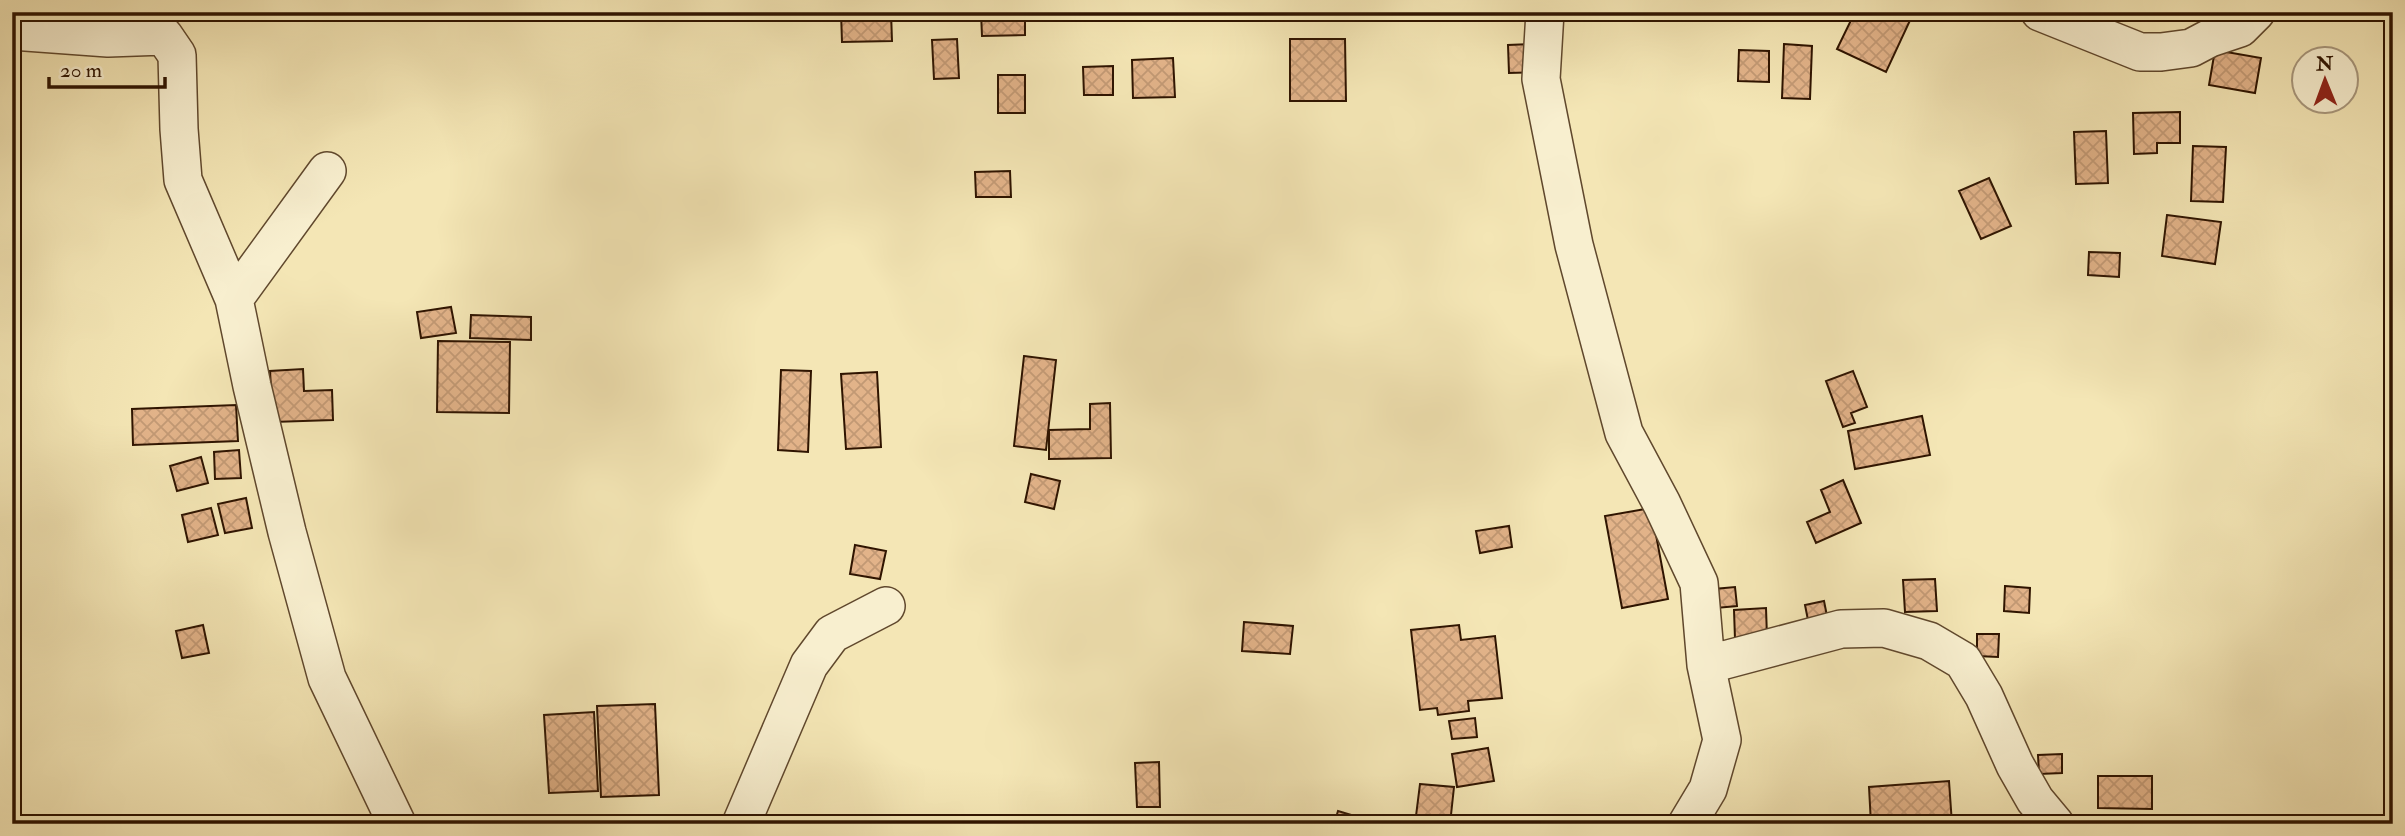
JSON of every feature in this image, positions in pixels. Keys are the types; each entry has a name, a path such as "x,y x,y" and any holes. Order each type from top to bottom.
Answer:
{"street":[{"path":"1545,12 1541,79 1574,245 1624,433 1662,504 1699,583 1706,665 1722,740 1708,789 1687,824"},
{"path":"2040,12 2140,52 2191,48 2240,28 2256,12"},
{"path":"12,31 108,38 164,36 177,55 183,180 234,299 287,532 327,678 397,824"},
{"path":"234,299 327,171"},
{"path":"741,824 809,665 832,634 886,606"},
{"path":"1706,665 1841,629 1884,628 1930,641 1963,661 1984,696 2015,765 2035,800 2055,824"}],"building":[{"path":"841,12 891,12 892,41 842,42"},
{"path":"981,12 1025,12 1025,35 982,36"},
{"path":"1855,12 1913,14 1886,72 1837,49"},
{"path":"957,39 959,78 934,79 932,40"},
{"path":"1290,39 1345,39 1346,101 1290,101"},
{"path":"1536,44 1537,72 1509,73 1508,45"},
{"path":"1784,44 1812,46 1810,99 1782,98"},
{"path":"1739,50 1769,51 1769,82 1738,81"},
{"path":"2215,50 2261,58 2255,93 2209,85"},
{"path":"1173,58 1175,97 1133,98 1132,60"},
{"path":"1113,66 1113,95 1084,95 1083,67"},
{"path":"998,75 1025,75 1025,113 998,113"},
{"path":"2180,112 2180,143 2157,143 2157,153 2134,154 2133,113"},
{"path":"2106,131 2108,183 2076,184 2074,132"},
{"path":"2193,146 2226,147 2223,202 2191,201"},
{"path":"1010,171 1011,197 976,197 975,172"},
{"path":"1989,178 2011,226 1981,239 1959,191"},
{"path":"2167,215 2221,222 2215,264 2162,256"},
{"path":"2089,252 2120,253 2119,277 2088,275"},
{"path":"451,307 456,333 421,338 417,312"},
{"path":"471,315 531,317 531,340 470,338"},
{"path":"438,341 510,342 509,413 437,412"},
{"path":"1024,356 1056,360 1046,450 1014,446"},
{"path":"303,369 304,391 332,390 333,420 273,422 270,371"},
{"path":"781,370 811,371 808,452 778,450"},
{"path":"1853,371 1867,407 1851,413 1855,423 1843,427 1826,381"},
{"path":"877,372 881,447 846,449 841,374"},
{"path":"1110,403 1111,458 1049,459 1049,430 1090,429 1090,404"},
{"path":"236,405 238,441 133,445 132,409"},
{"path":"1922,416 1930,455 1855,469 1848,431"},
{"path":"239,450 241,478 215,479 214,452"},
{"path":"201,457 208,483 177,491 170,466"},
{"path":"1031,474 1060,481 1054,509 1025,502"},
{"path":"1843,480 1861,523 1816,543 1807,522 1830,512 1821,490"},
{"path":"246,498 252,528 225,533 218,504"},
{"path":"211,508 218,535 188,542 182,515"},
{"path":"1651,508 1668,599 1622,608 1605,516"},
{"path":"1509,526 1512,547 1480,553 1476,531"},
{"path":"855,545 886,551 880,579 850,574"},
{"path":"1935,579 1937,611 1905,612 1903,580"},
{"path":"2005,586 2030,588 2029,613 2004,611"},
{"path":"1735,587 1737,606 1716,608 1714,589"},
{"path":"1824,601 1828,621 1809,625 1805,605"},
{"path":"1766,608 1767,637 1735,639 1734,610"},
{"path":"1244,622 1293,626 1290,654 1242,651"},
{"path":"203,625 209,653 182,658 176,631"},
{"path":"1459,625 1461,640 1495,636 1502,698 1468,701 1469,711 1438,715 1437,708 1420,710 1411,630"},
{"path":"1977,634 1999,634 1998,657 1977,656"},
{"path":"655,704 659,795 601,797 597,706"},
{"path":"594,712 598,791 549,793 544,715"},
{"path":"1475,718 1477,737 1452,739 1449,721"},
{"path":"1488,748 1494,781 1457,787 1452,754"},
{"path":"2062,754 2062,773 2039,774 2038,755"},
{"path":"1159,762 1160,807 1137,807 1135,763"},
{"path":"2098,776 2152,776 2152,809 2098,808"},
{"path":"1949,781 1952,824 1871,824 1869,787"},
{"path":"1420,784 1454,787 1450,824 1415,824"},
{"path":"1338,811 1381,824 1334,824"}]}
